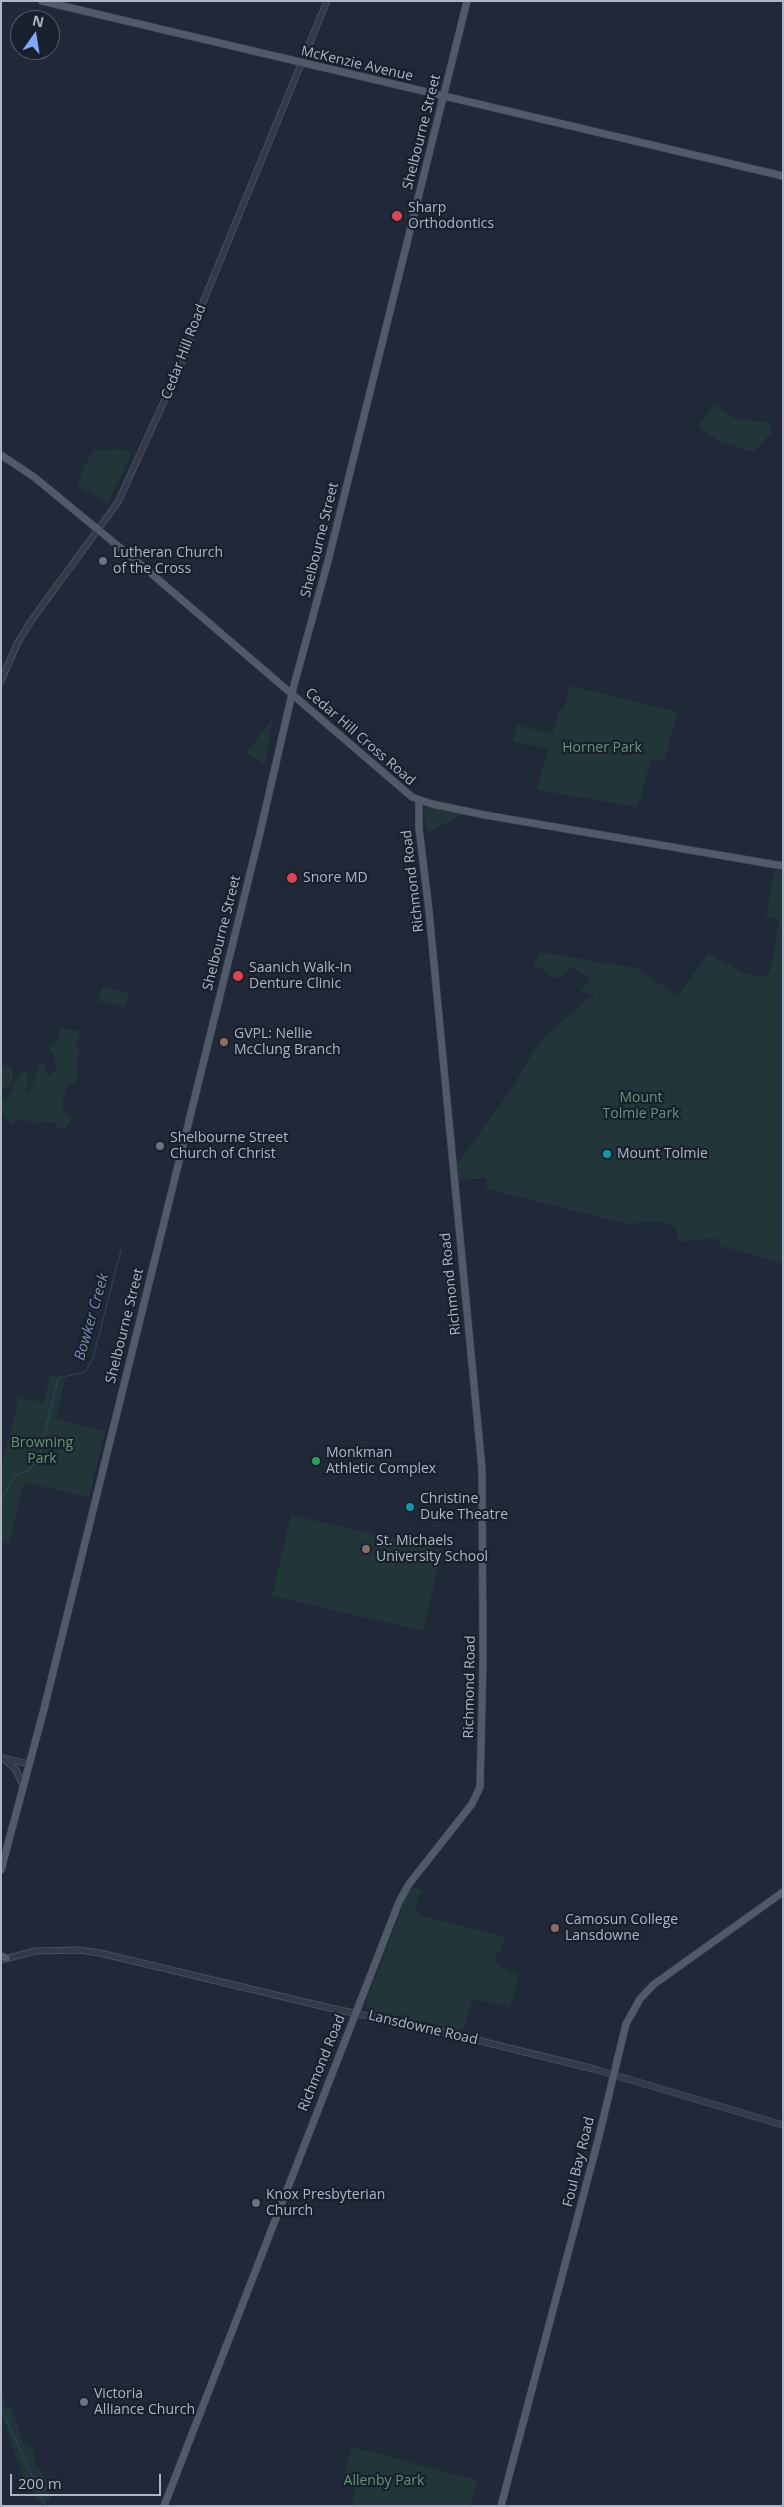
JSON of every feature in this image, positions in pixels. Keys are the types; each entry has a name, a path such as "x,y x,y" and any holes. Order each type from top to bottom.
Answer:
{"main road":[{"name":"McKenzie Avenue","path":"42,1 301,64 783,176"},
{"name":"Shelbourne Street","path":"1,1870 259,837 291,695 328,561 467,1"},
{"name":"Cedar Hill Cross Road","path":"1,455 34,477 146,569 407,795 419,800 485,814 783,866"},
{"name":"Richmond Road","path":"164,2506 402,1894 421,1867 472,1804 478,1792 481,1779 483,1660 482,1469 429,911 419,828 419,800"},
{"name":"Foul Bay Road","path":"501,2506 598,2140 612,2075 626,2024 644,1994 675,1968 783,1892"}],"street":[{"name":"Cedar Hill Road","path":"1,682 17,644 31,621 118,502 187,351 199,312 327,1"},
{"path":"2,1758 29,1764"},
{"path":"2,1758 16,1770 23,1786"},
{"name":"Lansdowne Road","path":"3,1958 35,1951 89,1951 432,2029 612,2075 783,2125"}],"green space":[{"path":"714,404 734,418 769,423 772,432 753,452 718,441 698,427"},
{"path":"121,449 132,453 108,502 78,487 83,470 93,450"},
{"name":"Horner Park","path":"570,686 678,712 664,761 653,759 650,762 638,807 537,790 548,749 513,741 517,725 553,734 559,709 564,710"},
{"path":"273,718 265,762 263,763 246,753"},
{"path":"426,807 465,814 429,832 426,829 424,811"},
{"name":"Mount Tolmie Park","path":"774,870 783,871 783,1263 721,1246 716,1238 683,1242 679,1239 674,1227 665,1222 635,1222 634,1226 487,1189 486,1178 459,1180 457,1165 514,1085 540,1041 594,994 580,991 591,978 571,967 562,978 550,977 544,970 533,966 540,952 629,967 633,966 678,996 708,954 747,974 767,977 771,968 779,921 766,916"},
{"path":"102,987 129,993 125,1007 99,1001"},
{"path":"59,1028 80,1031 78,1040 74,1042 79,1050 77,1079 73,1084 67,1084 62,1105 65,1114 72,1119 65,1128 58,1128 55,1123 45,1121 39,1124 19,1119 13,1125 1,1113 1,1099 5,1100 8,1097 22,1070 26,1070 28,1074 27,1094 30,1091 40,1063 45,1064 47,1076 54,1072 56,1068 54,1055 49,1048 59,1039"},
{"path":"1,1062 4,1066 10,1066 13,1073 13,1082 6,1088 1,1088"},
{"name":"Browning Park","path":"50,1375 65,1379 56,1419 105,1431 89,1498 24,1482 9,1543 1,1541 1,1469 19,1397 44,1403"},
{"path":"291,1515 442,1550 423,1631 272,1596"},
{"path":"410,1887 423,1890 418,1897 416,1907 419,1915 503,1936 505,1940 501,1948 502,1952 497,1952 495,1964 519,1975 510,2007 472,1999 465,2026 460,2030 367,2009 367,1999"},
{"path":"1,2390 6,2407 12,2409 23,2443 32,2448 36,2464 48,2483 51,2500 41,2504 24,2478 1,2413"},
{"name":"Allenby Park","path":"352,2447 477,2480 470,2506 360,2506 352,2504 359,2477 344,2473"}],"waterway":[{"name":"Bowker Creek","path":"1,1499 15,1476 28,1470 39,1458 58,1378 85,1372 93,1358 121,1250"},
{"name":"Bowker Creek","path":"1,2408 46,2506"}],"place":[{"name":"Sharp Orthodontics","path":"397,216"},
{"name":"Lutheran Church of the Cross","path":"103,561"},
{"name":"Snore MD","path":"292,878"},
{"name":"Saanich Walk-In Denture Clinic","path":"238,976"},
{"name":"GVPL: Nellie McClung Branch","path":"224,1042"},
{"name":"Shelbourne Street Church of Christ","path":"160,1146"},
{"name":"Mount Tolmie","path":"607,1154"},
{"name":"Monkman Athletic Complex","path":"316,1461"},
{"name":"Christine Duke Theatre","path":"410,1507"},
{"name":"St. Michaels University School","path":"366,1549"},
{"name":"Camosun College Lansdowne","path":"555,1928"},
{"name":"Knox Presbyterian Church","path":"256,2203"},
{"name":"Victoria Alliance Church","path":"84,2402"}]}
